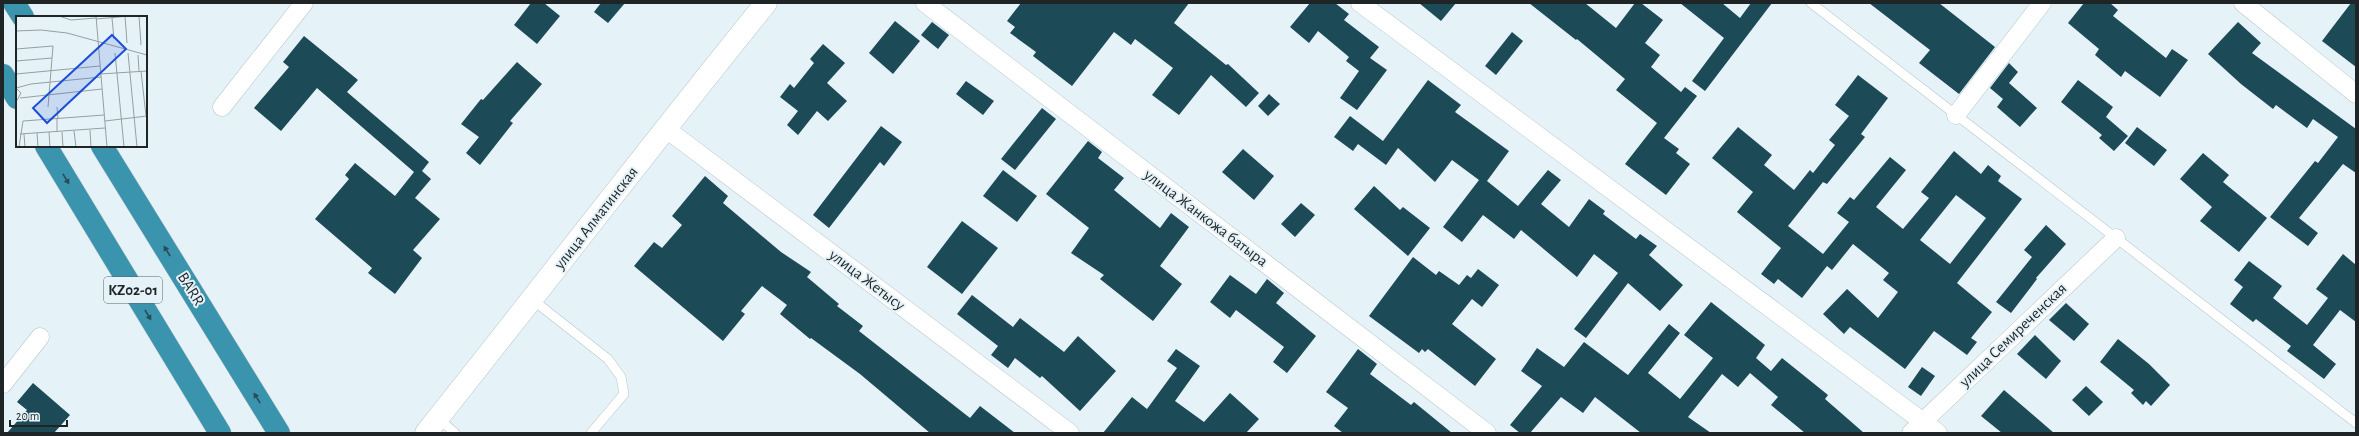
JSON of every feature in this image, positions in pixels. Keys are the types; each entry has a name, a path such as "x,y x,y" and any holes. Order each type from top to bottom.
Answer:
{"highway":[{"path":"14,3 22,16"},
{"path":"3,74 16,96"},
{"name":"KZ02-01","path":"47,147 220,433"},
{"name":"BARR","path":"103,147 278,432"}],"street":[{"path":"222,107 304,3"},
{"name":"улица Алматинская","path":"432,426 533,300 665,128 766,3"},
{"name":"улица Жанкожа батыра","path":"924,3 1487,433"},
{"path":"1360,3 1917,427 1938,433"},
{"path":"1956,115 2042,3"},
{"path":"2243,3 2356,94"},
{"name":"улица Жетысу","path":"665,128 1070,433"},
{"name":"улица Семиреченская","path":"1917,427 2116,238"},
{"path":"3,384 40,337"}],"lane":[{"path":"1811,3 2356,423"},
{"path":"533,300 608,359 621,377 624,394 591,433"},
{"path":"432,426 455,433"}],"building":[{"path":"531,3 544,3 560,16 537,44 514,25"},
{"path":"601,3 625,3 608,23 594,12"},
{"path":"1021,3 1189,3 1174,23 1226,65 1228,64 1259,93 1246,107 1211,75 1179,115 1152,95 1173,68 1135,39 1131,45 1114,32 1072,86 1033,56 1036,52 1010,33 1015,27 1007,21"},
{"path":"1310,3 1335,3 1349,14 1344,20 1379,47 1370,58 1387,70 1357,110 1340,98 1359,71 1346,61 1349,57 1318,31 1309,43 1290,27"},
{"path":"1419,3 1456,3 1441,21"},
{"path":"1529,3 1585,3 1616,28 1635,3 1641,3 1663,20 1645,43 1660,55 1651,67 1681,92 1685,87 1697,96 1664,138 1679,149 1676,153 1690,164 1666,195 1625,164 1657,123 1616,90 1625,79 1577,39 1576,40"},
{"path":"1680,3 1722,3 1740,18 1751,3 1772,3 1705,91 1692,81 1724,38"},
{"path":"1869,3 1939,3 1995,47 1959,94 1919,63 1930,50"},
{"path":"2084,3 2110,3 2118,10 2113,16 2166,58 2172,49 2188,60 2160,97 2125,71 2121,77 2095,55 2099,49 2068,23"},
{"path":"2351,3 2356,3 2356,67 2322,41"},
{"path":"895,21 920,41 893,74 869,53"},
{"path":"932,22 949,35 938,49 921,35"},
{"path":"2238,22 2261,43 2252,53 2356,129 2356,173 2343,164 2299,218 2318,233 2308,246 2270,217 2315,161 2318,163 2338,137 2313,119 2307,128 2276,105 2273,109 2241,84 2208,54"},
{"path":"1512,32 1523,41 1496,75 1485,66"},
{"path":"304,36 358,80 347,92 429,162 422,171 431,179 415,198 440,219 413,250 422,258 395,294 368,273 372,268 315,219 349,179 345,175 355,163 395,196 414,172 317,88 281,131 254,108 289,67 283,62"},
{"path":"823,44 845,63 827,83 847,101 828,121 817,111 798,135 787,125 798,111 780,97 790,84 794,88 814,63 810,59"},
{"path":"517,62 542,84 510,121 513,123 480,165 466,153 479,137 461,124 481,99 483,100"},
{"path":"2009,63 2018,72 2009,83 2037,108 2020,127 1997,107 2003,99 1990,88"},
{"path":"1858,75 1888,98 1861,134 1865,137 1827,184 1823,182 1788,226 1823,254 1849,222 1837,213 1850,197 1854,200 1890,157 1906,170 1876,207 1903,229 1929,198 1921,192 1954,151 1981,174 1988,165 2001,176 1998,181 2022,199 1957,283 1992,312 1971,338 1977,342 1967,355 1934,331 1905,369 1850,327 1844,334 1823,314 1847,289 1878,318 1898,292 1883,280 1889,273 1853,244 1832,270 1827,266 1802,298 1778,279 1774,284 1761,274 1781,248 1737,212 1753,192 1712,158 1738,127 1772,155 1764,165 1794,190 1810,170 1813,173 1835,145 1829,140 1849,116 1835,105","holes":["1956,195 1986,218 1950,264 1920,240"]},
{"path":"1428,80 1461,105 1455,112 1509,151 1487,181 1518,206 1548,170 1561,180 1541,204 1569,227 1589,199 1605,211 1603,214 1636,239 1640,234 1657,246 1649,255 1683,285 1660,311 1628,283 1586,338 1574,329 1618,273 1594,254 1577,277 1521,230 1514,239 1483,215 1462,242 1443,227 1479,180 1452,160 1435,182 1398,148 1386,165 1358,144 1353,151 1334,137 1350,116 1383,141"},
{"path":"2078,80 2113,107 2106,117 2128,136 2114,151 2099,138 2102,135 2061,102"},
{"path":"966,81 994,101 983,115 956,94"},
{"path":"1269,94 1280,104 1268,116 1258,106"},
{"path":"1042,108 1056,119 1015,170 1001,159"},
{"path":"881,126 902,142 884,166 880,162 829,228 813,215"},
{"path":"2137,127 2167,150 2154,166 2125,143"},
{"path":"1088,141 1102,152 1098,158 1124,178 1114,190 1160,228 1171,213 1189,227 1160,266 1182,284 1153,321 1100,279 1104,275 1071,253 1089,228 1046,194"},
{"path":"1243,149 1274,176 1254,200 1222,172"},
{"path":"2203,153 2229,175 2223,182 2267,218 2239,252 2200,221 2212,207 2180,179"},
{"path":"1003,170 1037,196 1017,222 983,196"},
{"path":"705,176 728,196 723,203 781,252 811,272 807,277 839,304 837,306 863,326 859,331 970,418 980,406 1015,433 930,433 860,374 811,338 810,339 780,314 787,305 762,286 741,311 745,314 723,341 634,266 654,242 662,248 682,225 672,216"},
{"path":"1374,186 1400,210 1403,207 1430,228 1408,256 1354,209"},
{"path":"1301,203 1315,215 1295,237 1281,224"},
{"path":"962,221 998,248 962,294 927,267"},
{"path":"2046,225 2066,244 2036,278 2037,279 2011,313 1996,302 2032,257 2024,250"},
{"path":"2343,254 2356,265 2356,322 2340,310 2313,345 2336,364 2324,379 2287,351 2291,346 2256,319 2253,322 2230,304 2243,287 2234,280 2249,261 2282,286 2273,298 2307,325 2328,298 2316,289"},
{"path":"1413,257 1436,275 1439,271 1459,285 1467,275 1471,278 1478,269 1499,285 1482,307 1472,299 1452,324 1496,359 1475,386 1428,349 1425,352 1422,349 1419,353 1369,316"},
{"path":"1230,275 1256,294 1267,279 1284,293 1276,303 1316,336 1287,373 1273,362 1284,347 1236,310 1230,318 1210,302"},
{"path":"972,295 1013,327 1020,318 1064,352 1078,336 1116,371 1080,411 1042,376 1040,378 1015,358 1008,368 991,355 998,346 957,314"},
{"path":"1711,302 1765,345 1756,358 1771,371 1782,358 1828,395 1825,399 1864,433 1805,433 1771,405 1778,397 1750,373 1738,387 1722,374 1688,417 1711,433 1641,433 1595,397 1583,413 1561,397 1530,433 1520,433 1510,425 1542,386 1521,371 1537,348 1564,367 1584,342 1628,375 1669,324 1680,333 1648,373 1680,399 1713,358 1684,335"},
{"path":"2066,303 2089,324 2074,341 2049,320"},
{"path":"2035,335 2061,361 2046,379 2017,354"},
{"path":"2118,339 2149,364 2170,385 2151,406 2146,401 2143,405 2131,393 2134,390 2100,362"},
{"path":"1176,349 1200,366 1175,401 1204,422 1230,393 1259,419 1246,433 1103,433 1132,397 1147,409 1177,368 1167,361"},
{"path":"1358,349 1377,364 1370,374 1411,405 1414,402 1452,433 1343,433 1334,426 1348,408 1326,392"},
{"path":"1922,367 1935,376 1921,396 1908,387"},
{"path":"33,383 70,415 54,433 7,433 27,410 17,402"},
{"path":"2086,386 2103,402 2089,416 2072,400"},
{"path":"2004,390 2054,433 2002,433 1981,416"}]}
